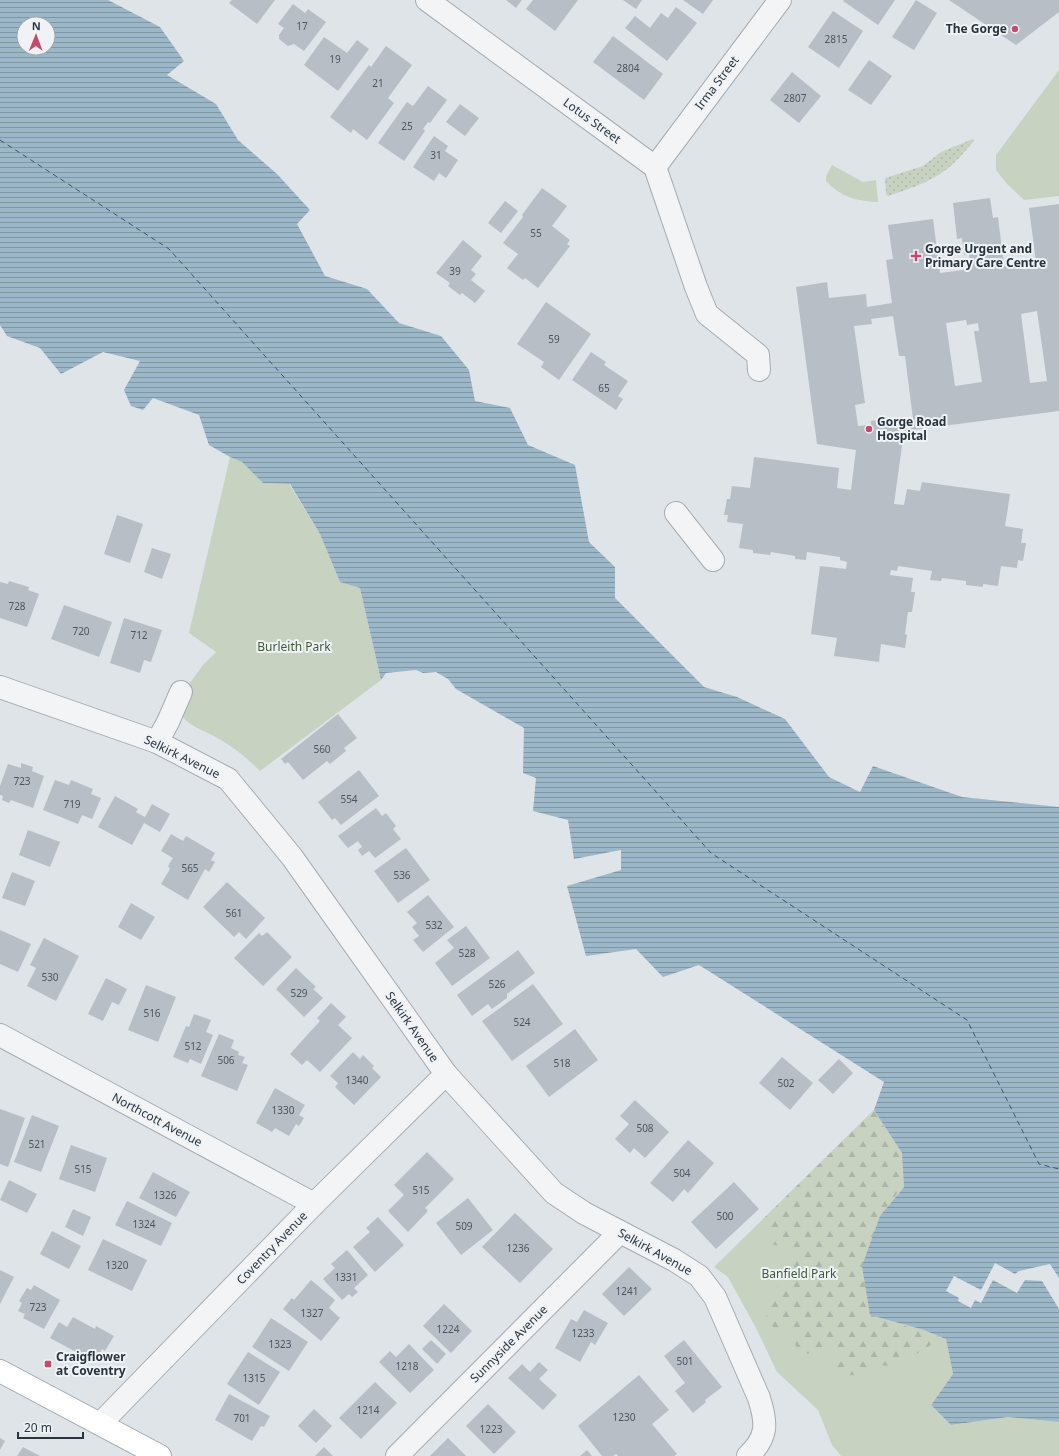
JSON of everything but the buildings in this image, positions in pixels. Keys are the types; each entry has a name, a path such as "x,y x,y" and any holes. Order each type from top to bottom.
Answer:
{"main road":[{"path":"0,1371 160,1456"}],"street":[{"name":"Lotus Street","path":"427,0 655,167"},
{"name":"Irma Street","path":"655,167 780,0"},
{"path":"655,167 706,314 758,354 759,370"},
{"path":"676,513 713,560"},
{"name":"Selkirk Avenue","path":"0,687 158,742 228,779 292,857 446,1074 554,1193 584,1213 674,1260 699,1276 715,1297 765,1415 765,1430 761,1441 748,1456"},
{"path":"158,742 181,692"},
{"name":"Northcott Avenue","path":"0,1035 314,1204"},
{"name":"Coventry Avenue","path":"100,1424 314,1204 446,1074"},
{"name":"Sunnyside Avenue","path":"397,1456 620,1232"}],"green space":[{"path":"1059,70 1059,196 1024,200 1007,184 996,170 996,155"},
{"path":"973,139 974,141 958,159 940,174 928,181 908,189 888,196 886,194 885,178 923,166 941,152"},
{"path":"832,165 863,182 876,180 878,202 863,201 849,197 837,191 826,181 826,176"},
{"name":"Burleith Park","path":"230,457 242,462 263,483 289,484 320,534 340,582 360,588 381,680 260,771 232,747 190,724 182,716 187,687 203,665 216,652 189,633"},
{"name":"Banfield Park","path":"874,1110 902,1153 904,1187 880,1216 921,1329 946,1339 953,1374 931,1405 951,1425 1008,1417 1059,1422 1059,1456 841,1456 832,1445 818,1410 777,1372 756,1328 728,1277 714,1267"},
{"path":"874,1110 903,1158 901,1188 880,1216 870,1315 946,1339 935,1342 920,1352 893,1366 874,1365 868,1376 847,1375 835,1365 835,1351 804,1354 796,1346 788,1330 776,1331 766,1316 778,1291 777,1269 802,1250 770,1244 763,1219"}],"water":[{"path":"0,0 108,0 160,27 184,61 167,75 216,104 238,140 277,174 310,210 297,224 325,276 367,289 399,323 441,336 469,370 475,401 510,408 528,445 575,465 589,542 615,567 615,598 704,687 737,697 785,719 829,777 860,792 873,766 962,797 1059,807 1059,1422 1008,1417 951,1425 931,1405 953,1374 946,1339 921,1329 870,1315 862,1266 880,1216 904,1187 902,1153 874,1110 884,1082 699,965 663,977 636,949 586,956 567,886 621,870 621,850 574,859 568,820 533,811 536,778 523,773 524,728 456,689 448,679 436,672 423,673 416,670 386,673 381,680 360,588 340,582 320,534 290,484 263,483 242,462 209,445 199,415 153,398 143,410 131,406 124,390 140,361 103,352 61,374 40,348 7,336 0,325"}],"pier":[{"path":"995,1263 1015,1274 1019,1271 1050,1264 1059,1278 1059,1309 1042,1281 1025,1280 1017,1293 993,1280 981,1303 975,1300 971,1308 958,1301 959,1298 946,1291 954,1276 981,1290"}],"ferry route":[{"path":"0,140 169,249 711,853 967,1020 1039,1164 1059,1169"}],"place":[{"name":"The Gorge","path":"1015,29"},
{"name":"Gorge Urgent and Primary Care Centre","path":"916,256"},
{"name":"Gorge Road Hospital","path":"869,429"},
{"name":"Craigflower at Coventry","path":"48,1364"}]}
